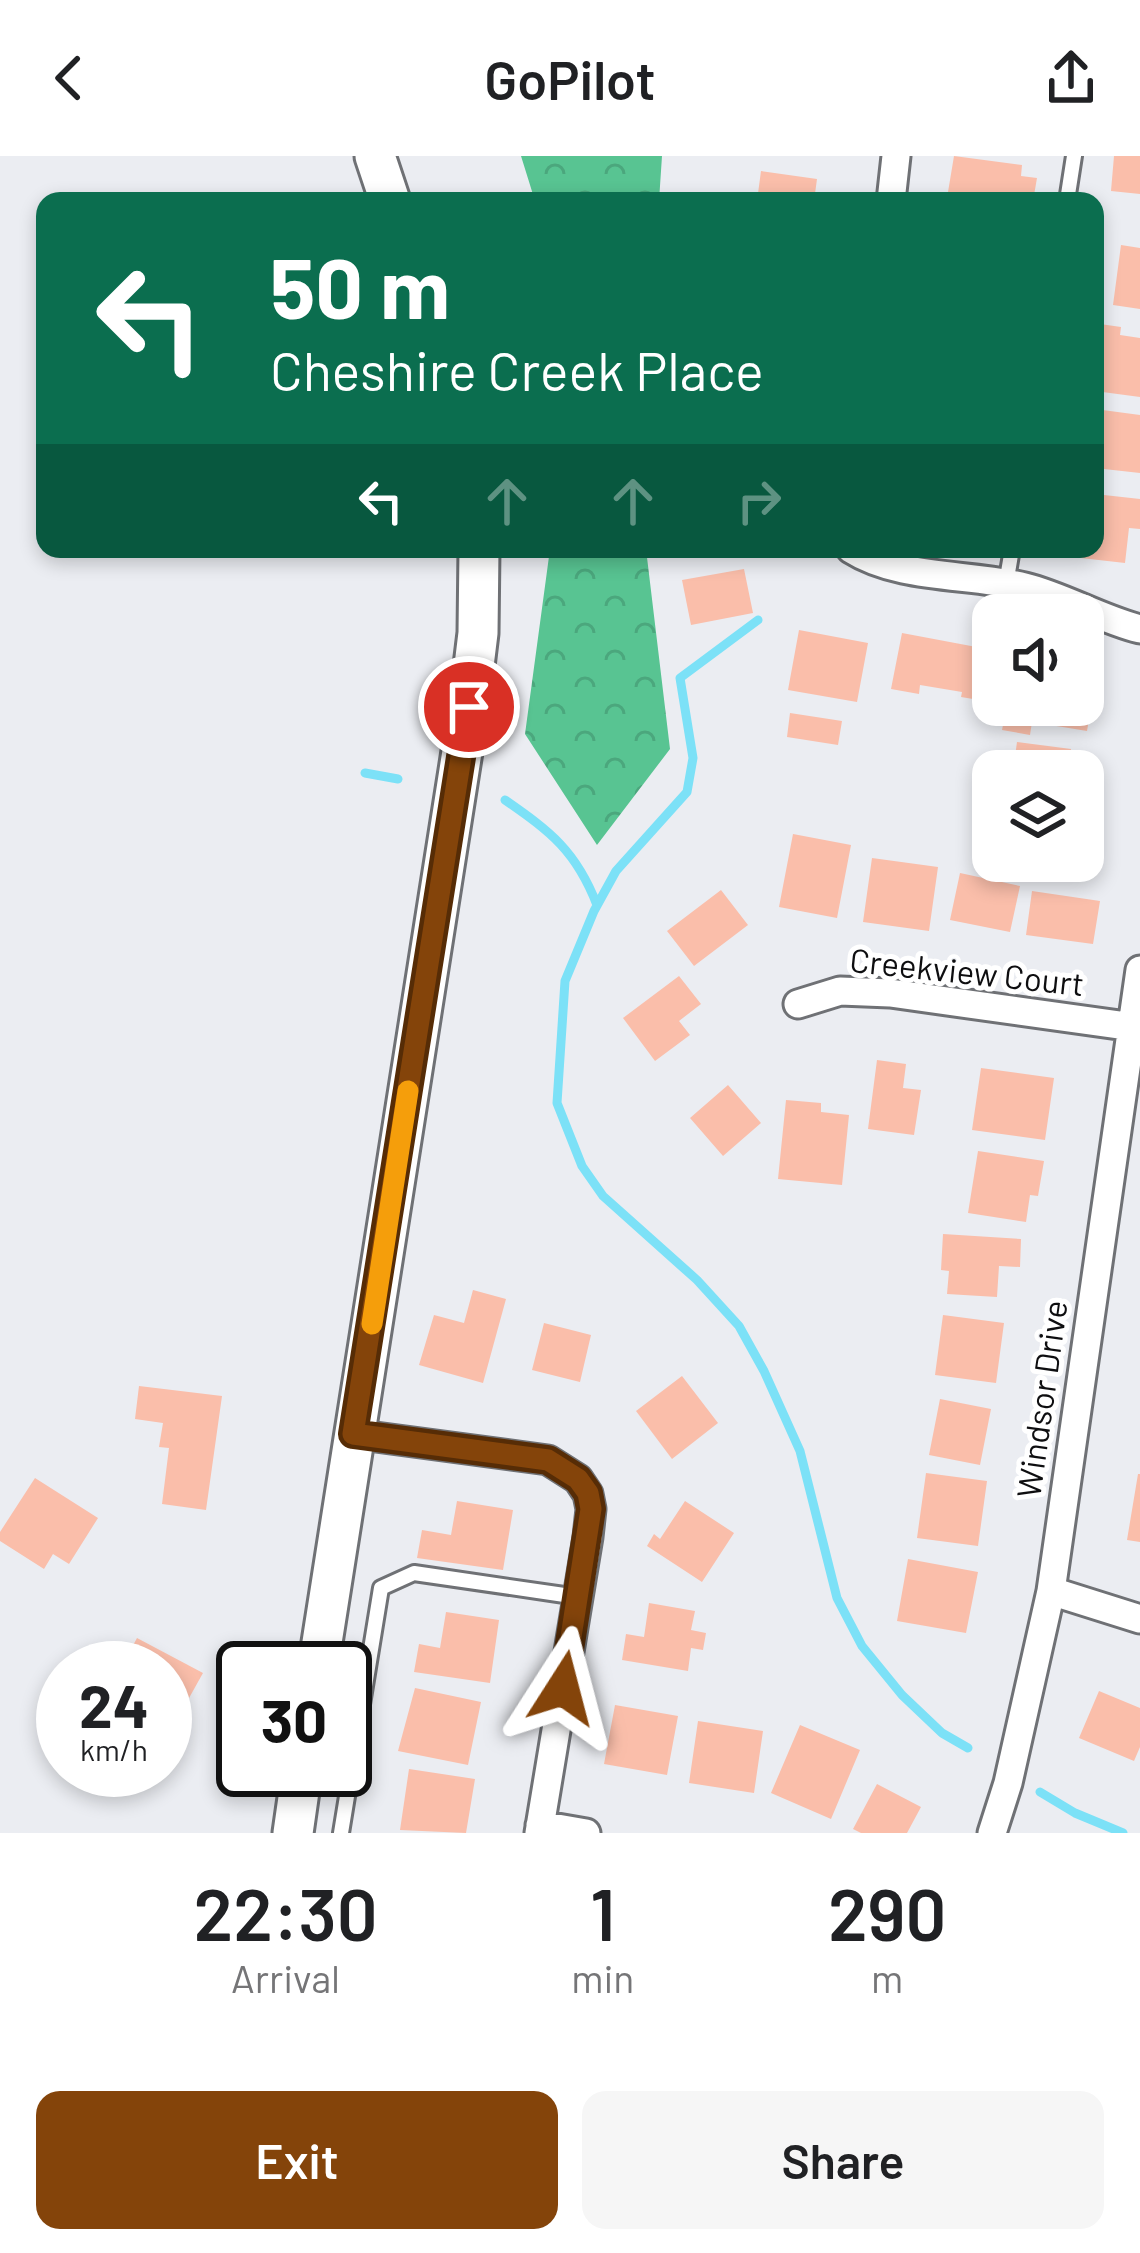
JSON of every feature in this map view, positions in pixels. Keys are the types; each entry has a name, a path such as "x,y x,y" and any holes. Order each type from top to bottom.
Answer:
{"main road":[{"path":"375,156 387,192"},
{"path":"322,1641 469,707 478,633 479,558"},
{"path":"293,1833 298,1797"}],"street":[{"path":"892,192 896,156"},
{"path":"873,558 892,566 1057,596 1140,629"},
{"name":"Windsor Drive","path":"992,1833 1009,1783 1051,1591 1140,970"},
{"name":"Creekview Court","path":"798,1004 840,991 890,993 1135,1028"},
{"path":"353,1434 548,1460 564,1468 588,1493 591,1509 539,1829 586,1833"},
{"path":"1051,1591 1140,1619"}],"lane":[{"path":"1068,192 1074,156"},
{"path":"1006,584 1010,558"},
{"path":"341,1833 381,1588 414,1574 578,1597"}],"green space":[{"path":"521,156 662,156 660,192 532,192"},
{"path":"549,558 647,558 670,749 597,845 525,734"}],"building":[{"path":"954,156 1022,165 1021,176 1037,178 1035,192 948,192"},
{"path":"1114,156 1140,156 1140,194 1111,191"},
{"path":"761,171 817,179 815,192 758,192"},
{"path":"1121,245 1140,248 1140,309 1113,305"},
{"path":"1104,325 1121,327 1120,335 1140,338 1140,397 1104,392"},
{"path":"1104,410 1140,415 1140,473 1104,469"},
{"path":"1104,495 1140,499 1140,529 1129,528 1125,563 1081,558 1104,558"},
{"path":"744,569 753,613 691,625 682,580"},
{"path":"799,630 868,643 857,702 788,690"},
{"path":"902,633 972,646 972,699 961,697 962,692 920,685 919,694 891,689"},
{"path":"790,713 842,721 838,745 787,737"},
{"path":"1003,726 1031,726 1030,735 1002,730"},
{"path":"1017,742 1071,749 1071,750 1016,750"},
{"path":"793,834 851,845 837,918 779,907"},
{"path":"872,858 938,867 929,931 863,922"},
{"path":"960,873 972,876 972,882 1020,886 1010,932 950,920"},
{"path":"721,890 748,925 694,966 667,931"},
{"path":"1032,891 1100,901 1093,944 1026,935"},
{"path":"679,976 701,1004 679,1021 690,1035 655,1061 623,1018"},
{"path":"877,1060 906,1064 903,1088 921,1090 914,1135 868,1129"},
{"path":"981,1068 1054,1078 1045,1140 972,1130"},
{"path":"728,1085 761,1123 723,1156 690,1118"},
{"path":"786,1100 821,1103 821,1112 849,1115 842,1185 778,1179"},
{"path":"978,1151 1044,1161 1038,1196 1030,1195 1026,1222 968,1213"},
{"path":"943,1234 1021,1239 1020,1267 999,1266 997,1297 947,1294 949,1271 941,1270"},
{"path":"473,1290 506,1299 483,1383 419,1365 434,1315 464,1323"},
{"path":"943,1315 1004,1323 996,1383 935,1375"},
{"path":"544,1323 591,1335 580,1382 532,1370"},
{"path":"682,1376 718,1423 672,1459 636,1411"},
{"path":"139,1386 222,1396 206,1510 162,1504 169,1448 159,1447 163,1423 135,1419"},
{"path":"940,1399 991,1409 980,1465 929,1455"},
{"path":"926,1473 987,1481 978,1546 917,1538"},
{"path":"1140,1474 1140,1542 1127,1540"},
{"path":"35,1478 98,1518 69,1564 53,1554 44,1569 0,1541 0,1532"},
{"path":"457,1501 513,1510 503,1570 417,1558 422,1530 451,1535"},
{"path":"685,1501 734,1533 702,1582 647,1546 654,1534 660,1539"},
{"path":"908,1559 978,1572 966,1633 897,1621"},
{"path":"649,1603 695,1611 691,1630 706,1633 703,1650 691,1648 688,1671 622,1660 626,1634 644,1637"},
{"path":"446,1612 499,1620 490,1683 414,1672 419,1644 440,1648"},
{"path":"192,1667 203,1673 192,1693"},
{"path":"415,1688 481,1702 468,1765 398,1751"},
{"path":"1099,1691 1140,1708 1140,1747 1134,1761 1079,1738"},
{"path":"615,1705 678,1716 667,1775 604,1764"},
{"path":"698,1721 763,1731 754,1793 689,1783"},
{"path":"800,1725 860,1750 831,1819 771,1793"},
{"path":"409,1769 475,1779 466,1833 400,1830"},
{"path":"877,1784 921,1807 907,1833 853,1829"}],"waterway":[{"path":"758,620 680,678 693,758 687,792 616,871 594,911 565,981 557,1103 582,1166 603,1196 697,1280 739,1326 800,1451 837,1598 862,1646 902,1695 942,1733 968,1748"},
{"path":"365,773 398,779"},
{"path":"505,800 560,844 580,870 597,905"},
{"path":"1040,1792 1123,1833"}],"slow traffic":[{"path":"372,1324 408,1091"}],"route":[{"path":"469,707 353,1434 548,1460 578,1479 588,1493 591,1509 563,1688"}]}
